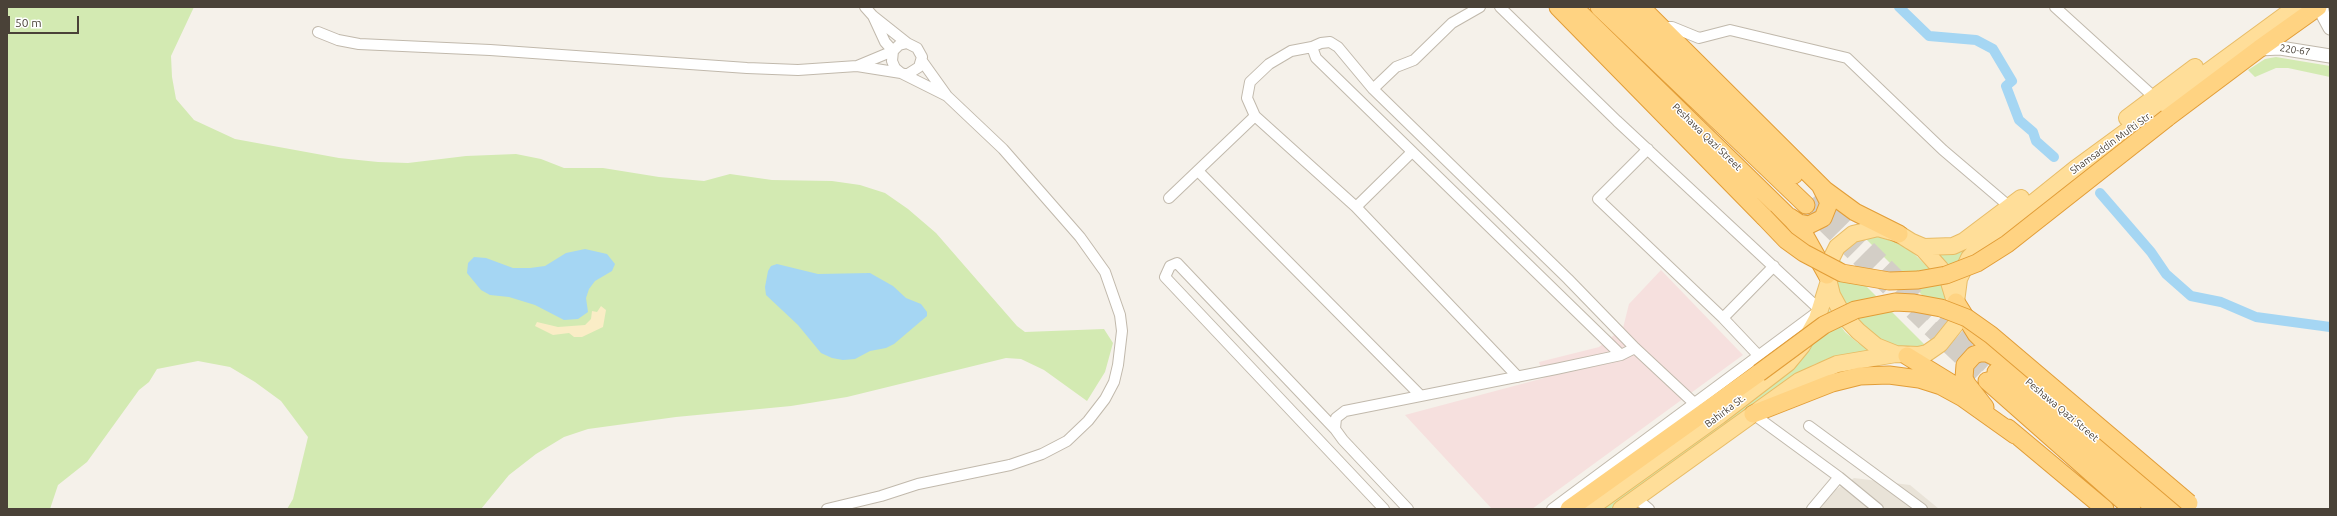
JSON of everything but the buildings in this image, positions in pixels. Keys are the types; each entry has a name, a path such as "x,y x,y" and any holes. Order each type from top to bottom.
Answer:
{"highway":[{"path":"1558,7 1786,240 1804,253 1842,273 1889,281 1918,280 1941,276 1977,263 2007,244 2259,49 2320,7"},
{"name":"Peshawa Qazi Street","path":"1574,7 1787,215 1804,234 1828,280"},
{"name":"Peshawa Qazi Street","path":"1599,7 1811,200 1621,7"},
{"name":"Peshawa Qazi Street","path":"1641,7 1813,178 1850,208 1905,237"},
{"path":"1787,215 1799,223 1809,225 1818,222 1825,215 1829,206 1827,196 1813,178"},
{"path":"1569,509 1824,325 1855,310 1895,302 1914,303 1941,308 1967,318 1991,335 2188,507"},
{"name":"Peshawa Qazi Street","path":"1956,302 1976,334 1996,372 2132,509"},
{"path":"1996,372 1987,353 1980,353 1969,359 1964,371 1967,384 1996,419"},
{"name":"Peshawa Qazi Street","path":"1902,355 1952,384 2105,509"},
{"name":"Peshawa Qazi Street","path":"1996,372 2188,507"},
{"name":"Peshawa Qazi Street","path":"1996,372 2156,509"},
{"path":"1753,414 1832,382 1860,376 1889,375 1919,379 1946,389 1963,398 2016,435"}],"main road":[{"name":"Shamsaddin Mufti Str.","path":"1905,237 1924,247 1953,246 1964,241 2154,97 2277,7"},
{"name":"Shamsaddin Mufti Str.","path":"1956,302 1959,279 1969,258 1984,242 2075,169 2296,7"},
{"name":"Peshawa Qazi Street","path":"1878,228 1905,237 1923,249 1940,268 1948,279 1956,302 1958,312 1957,318 1946,337 1927,353 1902,355 1876,346 1858,331 1843,315 1828,280 1833,253 1842,241 1852,234 1878,228"},
{"name":"Bahirka St.","path":"1589,509 1720,416 1788,363 1802,346 1820,310 1828,280"},
{"name":"Bahirka St.","path":"1621,509 1799,381 1837,364 1902,355"}],"street":[{"path":"866,7 885,42 893,51"},
{"path":"1373,89 1396,67 1414,60 1452,23 1480,7"},
{"path":"1500,7 1648,149 1820,310 1552,509"},
{"path":"2055,7 2154,97"},
{"path":"2320,7 2330,28"},
{"path":"826,509 881,496 918,484 1010,465 1042,454 1067,441 1088,421 1105,399 1114,382 1120,354 1122,331 1117,300 1106,272 1080,237 1003,149 947,96 922,61 920,50 907,43 872,16"},
{"path":"1661,27 1672,27 1699,38 1730,30 1848,58 1943,150 2010,207"},
{"path":"318,32 338,40 359,44 490,50 747,68 798,70 857,66 908,74 915,71 922,61"},
{"path":"1518,377 1356,208 1255,116 1247,98 1250,82 1269,64 1291,51 1312,47 1321,43 1330,42 1338,48 1373,89 1568,279 1635,348 1694,403"},
{"path":"857,66 893,51 899,45 907,43"},
{"path":"1312,47 1316,58 1621,355"},
{"name":"220-67","path":"2259,49 2280,48 2330,56"},
{"path":"893,51 891,58 893,65 901,73 947,96"},
{"path":"1169,198 1255,116"},
{"path":"1648,149 1598,199 1723,318 1758,355"},
{"path":"1356,208 1412,152"},
{"path":"1198,171 1420,396"},
{"path":"1384,509 1165,277 1170,266 1177,262 1336,429 1343,440 1408,509"},
{"path":"1723,318 1774,266"},
{"path":"1336,429 1336,418 1345,411 1621,355 1635,348"},
{"path":"1753,414 1839,476 1878,509"},
{"path":"1809,426 1922,509"},
{"path":"1812,509 1839,476"},
{"path":"1636,498 1648,509"}],"shaded area":[{"path":"1661,270 1743,355 1532,509 1492,509 1405,415 1544,378 1539,362 1599,347 1623,328 1629,304"},
{"path":"1854,478 1910,485 1939,509 1805,509"}],"green space":[{"path":"7,7 194,7 171,56 172,77 176,99 194,120 235,139 339,158 378,162 408,163 466,156 516,154 541,159 564,168 603,168 659,177 704,181 730,174 772,180 832,181 860,185 885,193 908,209 936,233 1017,326 1025,332 1104,329 1113,343 1105,372 1087,401 1044,370 1021,359 1006,358 847,397 791,406 676,417 588,429 564,437 536,454 509,475 481,509 287,509 293,499 308,437 281,401 255,382 230,367 198,361 157,369 149,382 139,390 87,462 58,485 50,509 7,509"},
{"path":"2276,57 2330,66 2330,77 2288,68 2276,68 2255,77 2248,70 2265,59"},
{"path":"1876,233 1907,247 1934,273 1944,288 1949,310 1948,321 1863,236"},
{"path":"1974,239 1956,280 1936,253"},
{"path":"1836,256 1926,346 1915,350 1900,349 1871,335 1838,295 1832,265"},
{"path":"1825,304 1845,332 1858,343 1875,352 1856,354 1815,364 1788,379 1610,509 1599,509 1746,401"}],"sand":[{"path":"601,306 606,310 603,327 582,337 574,337 569,333 553,335 535,326 537,322 558,327 585,325 591,319 592,311 597,312"}],"water":[{"path":"585,249 607,254 615,264 612,271 595,281 589,289 586,298 588,312 578,319 564,320 535,305 509,297 490,295 481,290 467,273 468,263 474,257 486,258 513,268 530,268 545,266 566,253"},
{"path":"777,264 818,274 870,273 893,286 906,298 921,304 927,312 927,316 894,344 886,348 870,351 855,359 843,360 832,358 821,353 798,325 766,295 765,287 768,271 771,266"}],"waterway":[{"path":"1899,7 1929,36 1976,40 1993,49 2012,81 2006,86 2019,120 2033,132 2036,141 2054,157"},
{"path":"2100,193 2151,252 2166,274 2191,296 2221,302 2256,317 2330,327"}],"tunnel":[{"path":"1815,196 1933,314 1996,372"},
{"path":"1806,205 1925,323 1987,381"}]}
